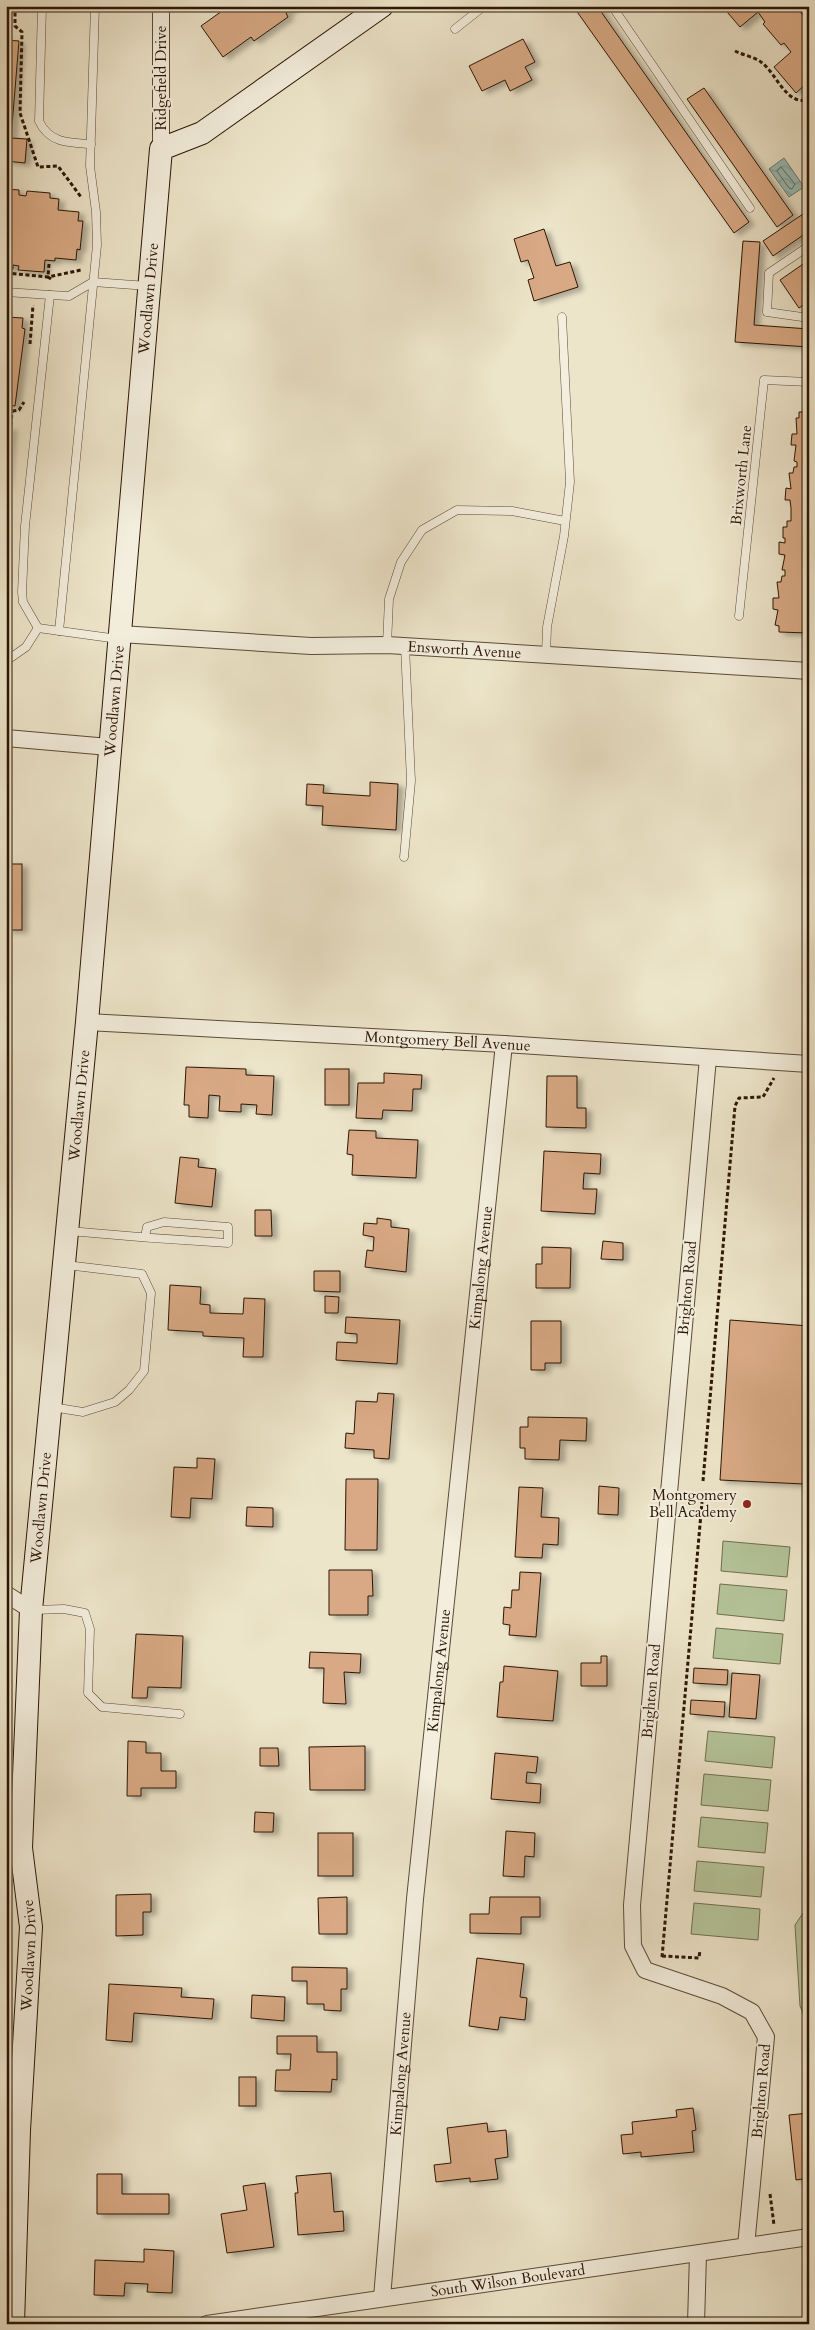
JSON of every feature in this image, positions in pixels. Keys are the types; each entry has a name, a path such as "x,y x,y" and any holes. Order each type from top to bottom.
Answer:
{"main road":[{"path":"161,149 202,133 382,6"},
{"name":"Woodlawn Drive","path":"13,2324 19,2130 31,1927 21,1848 31,1610 87,1022 161,149"}],"street":[{"name":"Ridgefield Drive","path":"160,6 161,149"},
{"name":"Ensworth Avenue","path":"120,636 311,646 387,645 809,671"},
{"path":"6,738 109,747"},
{"name":"Montgomery Bell Avenue","path":"87,1022 504,1044 809,1064"},
{"name":"Kimpalong Avenue","path":"382,2298 415,1899 504,1044"},
{"name":"Brighton Road","path":"708,1058 632,1905 633,1946 645,1970 722,1996 752,2012 766,2038 746,2246"},
{"path":"6,1594 31,1610"},
{"name":"South Wilson Boulevard","path":"207,2324 698,2254 809,2236"},
{"path":"696,2324 698,2254"}],"lane":[{"path":"42,6 39,122 48,135 57,140 91,144"},
{"path":"59,631 97,228 90,166 95,6"},
{"path":"455,29 484,6"},
{"path":"612,6 750,208"},
{"path":"807,316 767,312 769,273 809,246"},
{"path":"6,292 69,296 93,282 150,286"},
{"path":"38,628 23,602 22,592 26,526 50,296"},
{"path":"546,655 547,627 570,482 562,317"},
{"name":"Brixworth Lane","path":"740,616 764,380 809,382"},
{"path":"387,645 390,599 401,562 422,530 457,510 512,511 565,521"},
{"path":"38,628 120,636"},
{"path":"6,661 26,647 38,628"},
{"path":"404,857 412,781 405,646"},
{"path":"67,1231 145,1238 228,1243 228,1227 164,1222 147,1227 145,1238"},
{"path":"50,1406 83,1412 115,1402 129,1390 144,1371 148,1337 151,1293 142,1274 64,1265"},
{"path":"31,1610 64,1609 85,1613 90,1629 88,1694 102,1707 180,1714"}],"path":[{"path":"15,6 14,26 22,32 20,113 38,167 58,166 82,198"},
{"path":"735,51 762,62 793,98 809,99"},
{"path":"6,273 49,278 81,272 82,262"},
{"path":"49,264 49,278"},
{"path":"29,353 33,305"},
{"path":"6,412 22,408 24,401"},
{"path":"6,484 12,412"},
{"path":"703,1481 735,1106 739,1098 763,1097 778,1071"},
{"path":"662,1964 702,1502"},
{"path":"662,1956 699,1958 700,1950"},
{"path":"769,2185 774,2227"}],"green space":[{"path":"723,1541 790,1547 787,1577 721,1571"},
{"path":"720,1584 787,1590 784,1621 717,1614"},
{"path":"716,1628 783,1634 780,1664 713,1658"},
{"path":"708,1731 775,1737 772,1768 705,1761"},
{"path":"704,1774 771,1780 768,1811 701,1805"},
{"path":"701,1817 768,1823 765,1853 698,1847"},
{"path":"697,1861 764,1867 761,1897 694,1891"},
{"path":"694,1903 760,1909 758,1940 691,1934"},
{"path":"809,1912 809,2028 800,2006 795,1925 803,1913"}],"water":[{"path":"784,158 804,187 789,197 769,169"}],"building":[{"path":"229,6 295,6 286,13 288,17 254,41 251,37 223,57 201,26"},
{"path":"573,6 597,6 749,222 734,233"},
{"path":"722,6 795,6 808,21 804,25 809,30 809,81 796,93 774,67 791,52 784,43 781,45 763,24 765,22 758,12 740,27"},
{"path":"523,39 535,62 525,67 532,80 510,91 505,80 482,91 469,66"},
{"path":"6,40 19,41 11,138 27,139 25,163 6,161"},
{"path":"704,88 793,215 777,227 687,99"},
{"path":"6,189 19,190 19,195 26,196 27,191 50,193 50,198 59,199 58,210 79,212 78,221 83,221 80,250 77,249 76,260 55,258 55,261 45,260 44,272 18,270 19,266 13,265 13,269 6,269"},
{"path":"809,210 809,231 773,256 763,241"},
{"path":"544,229 556,266 570,262 578,287 534,301 528,280 534,278 528,260 521,262 514,239"},
{"path":"743,241 760,242 754,325 809,329 809,347 735,342"},
{"path":"809,260 809,301 799,308 780,280"},
{"path":"6,317 23,318 22,328 25,329 15,406 6,405"},
{"path":"799,412 809,412 809,633 779,632 779,626 775,625 778,610 773,609 773,598 779,598 777,582 781,582 782,576 785,576 785,570 782,570 785,555 779,554 779,542 785,543 783,527 787,527 787,521 791,521 790,500 785,500 786,488 791,489 789,473 793,473 794,467 797,467 797,462 794,461 796,445 791,445 792,434 797,434 796,418 799,418"},
{"path":"6,427 11,427 6,488"},
{"path":"370,782 398,784 396,830 322,825 323,806 306,805 307,784 324,785 323,793 370,796"},
{"path":"6,864 22,864 22,930 6,930"},
{"path":"186,1067 246,1069 246,1075 274,1076 272,1115 256,1114 257,1105 241,1104 241,1112 219,1111 220,1096 209,1095 208,1118 189,1117 189,1105 184,1105"},
{"path":"325,1069 349,1069 349,1105 325,1105"},
{"path":"384,1073 422,1075 421,1089 413,1089 412,1111 383,1110 382,1119 356,1118 358,1083 384,1083"},
{"path":"547,1076 577,1076 577,1108 586,1108 586,1128 546,1127"},
{"path":"349,1130 376,1131 376,1138 418,1140 416,1178 352,1175 353,1155 347,1154"},
{"path":"544,1151 601,1154 600,1174 584,1173 583,1189 597,1189 595,1214 541,1211"},
{"path":"180,1157 199,1159 198,1167 216,1169 212,1207 175,1203"},
{"path":"255,1210 271,1210 272,1236 255,1236"},
{"path":"377,1218 391,1220 391,1227 409,1229 406,1272 365,1267 367,1250 373,1251 374,1237 363,1235 364,1223 377,1224"},
{"path":"603,1241 623,1243 623,1260 601,1259"},
{"path":"542,1247 571,1248 570,1288 536,1288 536,1264 542,1264"},
{"path":"314,1271 340,1271 340,1292 314,1291"},
{"path":"170,1285 201,1287 200,1304 210,1305 210,1313 243,1314 244,1298 265,1299 263,1357 243,1357 244,1338 203,1336 203,1332 168,1330"},
{"path":"325,1296 339,1297 338,1313 325,1313"},
{"path":"346,1317 400,1320 397,1364 336,1360 337,1342 357,1343 357,1334 345,1333"},
{"path":"730,1320 809,1326 809,1507 803,1491 806,1490 804,1484 720,1480"},
{"path":"531,1321 561,1321 561,1363 545,1363 545,1370 531,1370"},
{"path":"378,1393 394,1394 389,1459 374,1458 374,1450 345,1448 346,1433 354,1434 356,1401 377,1402"},
{"path":"528,1417 587,1418 586,1441 560,1440 559,1460 525,1459 525,1448 520,1448 520,1427 528,1427"},
{"path":"197,1458 215,1459 212,1499 191,1498 190,1518 171,1517 174,1467 197,1468"},
{"path":"346,1479 378,1479 377,1550 345,1550"},
{"path":"599,1486 619,1488 618,1515 598,1514"},
{"path":"519,1487 543,1488 541,1517 559,1518 558,1545 543,1544 542,1558 515,1557"},
{"path":"247,1507 273,1508 273,1527 246,1526"},
{"path":"329,1570 372,1570 373,1596 368,1596 368,1615 329,1615"},
{"path":"520,1572 541,1573 536,1637 509,1635 510,1625 503,1624 504,1607 511,1608 512,1590 519,1590"},
{"path":"136,1634 183,1636 181,1688 148,1687 147,1698 132,1698"},
{"path":"310,1652 361,1654 360,1673 344,1672 346,1704 323,1703 324,1668 309,1668"},
{"path":"601,1656 607,1656 607,1686 581,1686 581,1663 601,1663"},
{"path":"504,1666 558,1671 553,1721 497,1717 500,1682 503,1682"},
{"path":"694,1668 728,1670 727,1685 693,1683"},
{"path":"732,1673 760,1675 756,1719 729,1717"},
{"path":"691,1700 725,1702 724,1717 690,1714"},
{"path":"128,1741 146,1742 146,1753 161,1753 161,1771 176,1771 176,1788 141,1788 141,1796 127,1796"},
{"path":"365,1746 365,1790 310,1790 309,1747"},
{"path":"260,1748 278,1748 279,1766 260,1766"},
{"path":"495,1753 538,1757 536,1773 527,1772 526,1783 541,1784 540,1803 491,1799"},
{"path":"255,1812 274,1813 273,1832 254,1832"},
{"path":"506,1831 535,1833 534,1857 525,1856 524,1877 503,1876"},
{"path":"318,1833 353,1833 353,1876 318,1876"},
{"path":"151,1894 151,1912 143,1912 143,1935 116,1936 116,1895"},
{"path":"347,1897 347,1934 319,1934 318,1898"},
{"path":"490,1897 540,1897 540,1917 521,1917 521,1934 470,1933 470,1914 489,1914"},
{"path":"477,1958 524,1964 520,1997 527,1998 525,2020 500,2017 498,2030 469,2026"},
{"path":"292,1967 347,1968 347,1989 341,1989 341,2011 324,2010 324,2004 307,2004 307,1981 292,1981"},
{"path":"109,1984 182,1988 181,1997 214,1999 212,2019 134,2013 132,2042 106,2040"},
{"path":"252,1995 285,1997 284,2021 251,2018"},
{"path":"277,2036 317,2036 317,2052 337,2052 337,2080 332,2079 331,2092 275,2091 276,2070 290,2070 291,2054 277,2054"},
{"path":"239,2077 256,2077 256,2106 239,2106"},
{"path":"693,2108 696,2130 692,2131 694,2152 641,2157 641,2152 623,2154 621,2135 633,2134 632,2122 677,2117 676,2110"},
{"path":"809,2113 809,2178 796,2180 789,2115"},
{"path":"487,2123 488,2132 506,2130 508,2157 495,2159 498,2179 470,2182 470,2178 436,2182 434,2165 451,2163 447,2128"},
{"path":"331,2173 334,2212 343,2211 344,2231 298,2235 295,2193 298,2193 296,2176"},
{"path":"97,2174 122,2174 122,2194 169,2194 169,2214 97,2214"},
{"path":"265,2183 274,2247 227,2253 221,2214 247,2210 243,2186"},
{"path":"144,2249 174,2251 172,2293 147,2292 148,2284 125,2283 124,2296 94,2295 95,2260 144,2262"}],"place":[{"name":"Montgomery Bell Academy","path":"747,1504"}]}
